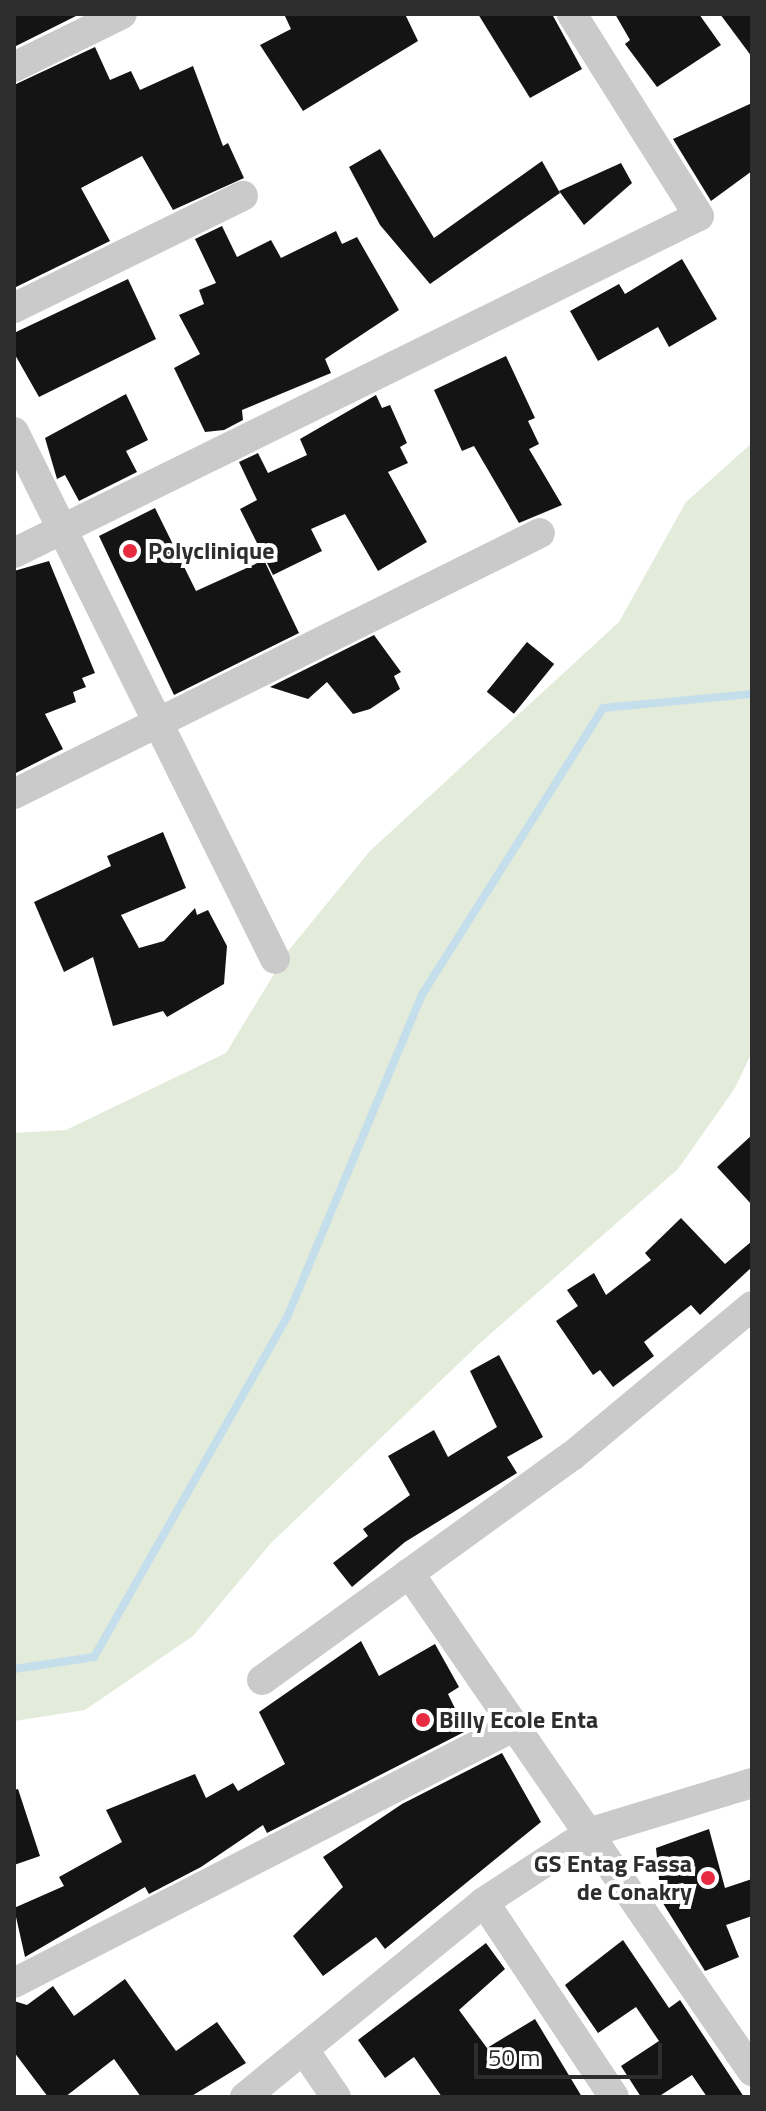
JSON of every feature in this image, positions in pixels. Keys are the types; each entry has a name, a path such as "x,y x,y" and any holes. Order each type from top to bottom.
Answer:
{"street":[{"path":"14,67 122,14"},
{"path":"14,553 699,216 572,14"},
{"path":"14,308 243,196"},
{"path":"14,432 275,959"},
{"path":"14,794 540,533"},
{"path":"262,1680 572,1456 752,1306"},
{"path":"409,1573 513,1727 591,1832 752,2071"},
{"path":"14,1983 513,1727"},
{"path":"245,2097 484,1902 591,1832 752,1783"},
{"path":"484,1902 614,2097"},
{"path":"304,2050 336,2097"}],"green space":[{"path":"752,443 752,1052 735,1088 678,1169 479,1344 271,1543 193,1636 85,1710 14,1721 14,1133 66,1130 226,1053 288,951 370,851 619,622 686,502"}],"building":[{"path":"14,14 80,14 14,47"},
{"path":"284,14 405,14 418,41 303,111 260,45 291,29"},
{"path":"478,14 552,14 582,69 530,98"},
{"path":"615,14 699,14 721,45 657,87 625,44 630,40"},
{"path":"720,14 752,14 752,57"},
{"path":"95,47 110,80 131,71 140,90 193,66 223,146 228,143 244,178 173,210 142,156 81,188 110,241 14,288 14,85"},
{"path":"752,103 752,171 711,201 673,139"},
{"path":"380,149 434,238 542,161 560,193 430,284 380,225 349,167"},
{"path":"621,163 632,183 584,225 559,191"},
{"path":"222,226 237,257 271,240 281,258 336,231 342,244 357,237 399,310 325,359 331,373 242,410 243,420 224,430 205,432 174,368 200,354 179,315 204,304 199,290 216,283 195,239"},
{"path":"682,259 717,319 669,347 658,327 598,361 570,311 619,284 625,294"},
{"path":"128,279 156,339 39,397 14,353 14,333"},
{"path":"506,356 535,418 528,421 539,444 529,449 562,505 519,523 474,446 462,451 434,390"},
{"path":"126,394 148,440 126,451 137,472 79,501 65,475 57,479 45,438"},
{"path":"376,395 382,408 390,405 407,443 400,447 408,463 388,472 427,542 378,571 345,514 311,529 322,551 273,575 240,509 257,500 239,462 258,453 268,473 307,455 300,439"},
{"path":"155,508 196,591 264,560 299,633 174,695 99,536"},
{"path":"49,561 95,673 82,678 86,687 73,692 76,702 45,714 63,749 14,774 14,571"},
{"path":"374,635 401,672 394,676 400,689 370,709 353,714 327,682 308,699 270,687"},
{"path":"527,642 554,664 514,714 487,692"},
{"path":"163,832 186,888 121,915 139,948 164,941 195,908 197,915 208,910 227,946 224,984 167,1017 163,1011 113,1026 93,957 64,972 34,902 111,866 107,856"},
{"path":"752,1135 752,1205 717,1167"},
{"path":"681,1218 725,1264 752,1241 752,1267 700,1315 691,1305 644,1342 654,1356 613,1387 600,1370 593,1375 556,1321 578,1306 567,1290 594,1273 606,1295 651,1260 645,1253"},
{"path":"499,1355 543,1437 507,1457 517,1473 405,1542 352,1587 333,1563 368,1536 363,1529 410,1495 388,1456 434,1430 448,1457 497,1427 470,1371"},
{"path":"361,1641 379,1676 435,1644 459,1687 448,1694 466,1731 267,1833 263,1825 201,1867 149,1894 145,1887 25,1957 14,1908 64,1886 59,1877 122,1842 106,1810 195,1774 206,1798 233,1783 238,1791 285,1764 259,1712"},
{"path":"502,1753 541,1822 385,1949 376,1937 323,1976 293,1936 343,1887 323,1857 402,1804"},
{"path":"18,1789 40,1856 14,1865 14,1790"},
{"path":"709,1829 725,1888 752,1879 752,1916 726,1925 739,1957 705,1971 661,1900 656,1848"},
{"path":"623,1940 669,2008 680,2000 744,2097 707,2097 692,2075 658,2097 641,2097 621,2066 659,2041 636,2007 598,2033 565,1985"},
{"path":"486,1943 505,1969 459,2010 487,2048 535,2019 582,2097 442,2097 414,2057 385,2078 358,2040"},
{"path":"125,1979 176,2051 217,2022 246,2063 190,2097 141,2097 114,2059 65,2097 48,2097 14,2052 14,2001 27,2005 53,1986 74,2016"}],"waterway":[{"path":"14,1669 94,1657 288,1315 423,993 603,708 752,694"}],"place":[{"name":"Polyclinique","path":"130,551"},
{"name":"Billy Ecole Enta","path":"423,1720"},
{"name":"GS Entag Fassa de Conakry","path":"708,1878"}]}
